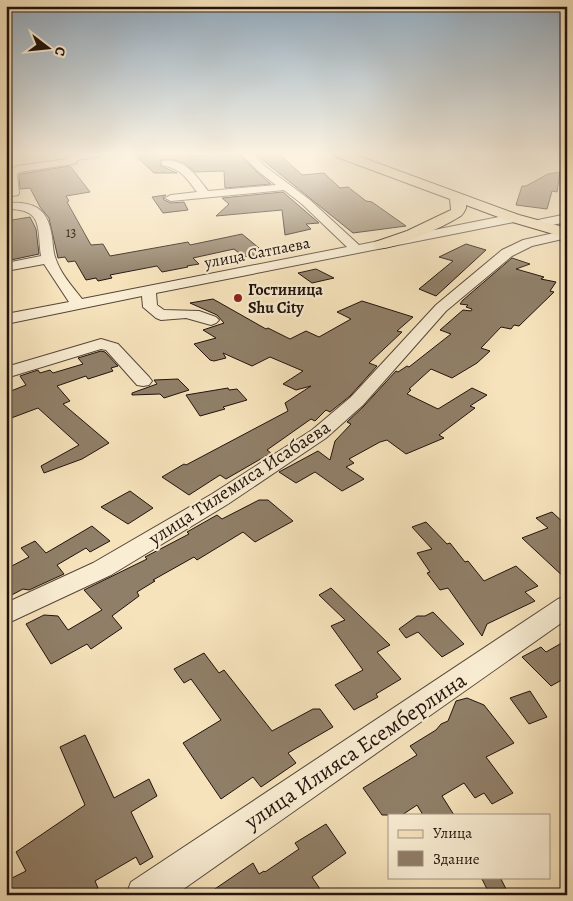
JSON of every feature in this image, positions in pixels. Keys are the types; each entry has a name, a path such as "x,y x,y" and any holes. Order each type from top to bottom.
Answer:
{"main road":[{"path":"452,195 514,218 567,234"},
{"path":"381,245 412,234 456,213 459,208 457,197"}],"street":[{"path":"171,198 195,195"},
{"path":"297,195 357,250"},
{"path":"7,202 35,210 41,216 45,225 48,259 63,284 79,305"},
{"name":"улица Сатпаева","path":"6,319 514,218"},
{"path":"537,224 567,218"},
{"name":"улица Тилемиса Исабаева","path":"6,614 102,569 220,499 320,434 357,401 441,308 507,253 528,243 567,234"},
{"path":"6,267 48,259"},
{"path":"149,291 150,307 161,315 188,313 200,315 211,320"},
{"path":"6,373 101,344 112,347 143,381"},
{"name":"улица Илияса Есемберлина","path":"144,895 567,606"}],"building":[{"path":"34,195 72,195 66,196 69,201 67,202 91,245 103,244 110,256 188,242 190,245 242,234 265,253 244,257 234,249 193,258 199,264 188,267 162,272 157,266 110,275 112,278 98,281 96,278 86,280 75,261 68,262 65,257 58,258 49,218"},
{"path":"166,195 163,197 164,200 171,203 184,202 188,210 163,213 152,197"},
{"path":"252,195 287,195 319,223 306,224 311,229 285,235 282,210 216,216 229,204 222,198"},
{"path":"306,195 358,195 366,201 372,202 406,226 353,233"},
{"path":"519,195 551,195 547,209 516,205"},
{"path":"30,217 36,229 39,254 6,261 6,221"},
{"path":"466,244 486,250 436,296 419,289 453,261 439,257"},
{"path":"512,258 530,264 516,269 544,277 541,279 556,282 550,291 554,292 519,326 514,325 511,329 501,327 481,348 490,351 477,363 452,378 431,369 409,389 411,390 407,394 438,409 472,388 487,395 470,406 475,408 439,435 444,438 406,454 387,440 380,442 349,459 354,463 346,467 364,479 342,491 315,472 296,483 279,472 318,451 330,460 335,441 351,424 347,422 396,371 398,372 407,366 409,367 451,334 440,330 463,310 471,311 472,309 466,307 468,305 460,304 463,300"},
{"path":"316,269 334,278 312,283 298,273"},
{"path":"213,299 266,329 268,328 290,339 306,331 319,337 351,319 337,312 362,301 413,317 397,331 402,332 369,363 377,366 350,396 330,412 326,410 315,421 311,419 267,450 271,453 226,479 220,475 189,495 162,477 288,411 285,403 311,386 296,390 283,384 303,371 270,357 252,366 223,353 226,358 210,360 194,344 216,338 203,330 224,323 217,315 190,303"},
{"path":"101,351 105,352 118,366 111,368 113,371 88,379 86,376 57,386 70,401 63,404 109,443 82,459 44,473 41,466 79,445 38,408 6,420 6,393 26,385 20,376 38,370 40,373 50,370 53,373 83,364 78,358"},
{"path":"178,379 189,390 164,398 160,394 132,395 132,393 157,384 154,380"},
{"path":"228,388 229,390 237,389 247,400 200,416 186,395"},
{"path":"130,491 153,508 128,524 101,507"},
{"path":"259,500 268,500 293,521 255,542 243,532 197,560 194,557 153,580 155,581 137,592 139,596 112,616 122,628 91,649 87,644 51,664 26,624 44,615 58,616 68,630 102,610 84,590 147,559 145,557 189,534 187,532 217,515 222,519"},
{"path":"552,512 567,526 567,580 522,538 548,528 536,518"},
{"path":"426,522 447,544 450,543 465,562 468,561 484,581 516,566 538,586 525,592 535,601 487,624 482,636 448,588 440,590 427,573 430,572 417,553 432,549 412,527"},
{"path":"92,526 110,541 90,552 86,548 57,565 64,574 29,590 23,589 6,598 6,569 29,557 21,548 35,541 46,553"},
{"path":"331,588 390,645 377,652 401,679 376,694 378,697 354,710 335,685 363,670 331,626 345,620 319,595"},
{"path":"433,612 464,644 442,657 418,632 406,638 399,629 417,616 425,616"},
{"path":"567,640 567,677 551,686 522,657 541,647 546,652"},
{"path":"204,653 219,673 224,670 272,731 313,709 320,709 333,727 288,753 296,763 261,787 253,777 221,799 183,743 221,720 191,679 184,683 174,669"},
{"path":"530,691 547,717 529,724 510,698"},
{"path":"467,698 484,705 514,743 486,757 513,793 492,804 484,793 475,798 464,783 442,796 453,814 422,814 417,805 404,814 382,815 363,788 417,755 410,746 448,721 456,701"},
{"path":"85,735 114,798 149,779 157,796 131,812 153,857 140,865 136,857 95,881 98,888 88,895 6,895 6,881 26,871 16,852 85,805 60,747"},
{"path":"326,824 346,853 312,877 324,895 206,895 253,863 259,874 265,872 299,849 295,843"},
{"path":"482,878 500,878 509,895 490,895"}],"place":[{"name":"Гостиница Shu City","path":"238,298"}]}
